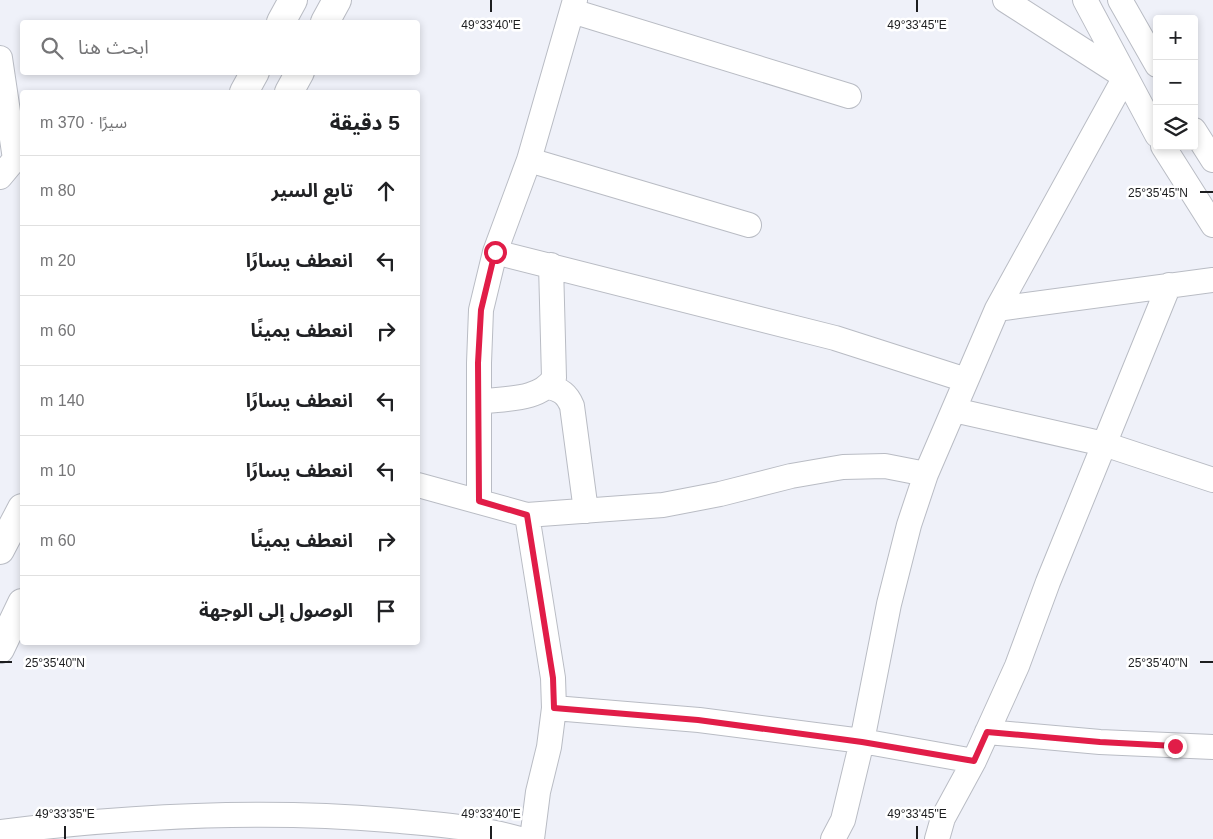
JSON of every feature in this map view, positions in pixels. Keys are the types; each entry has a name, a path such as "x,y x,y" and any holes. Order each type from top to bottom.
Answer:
{"main road":[{"path":"282,20 293,0"},
{"path":"326,20 336,0"},
{"path":"245,90 252,75"},
{"path":"290,90 298,75"},
{"path":"0,550 20,512"},
{"path":"0,649 20,607"}],"street":[{"path":"1005,0 1125,77"},
{"path":"1085,0 1153,128"},
{"path":"1120,0 1154,60"},
{"path":"479,501 478,402 481,310 495,252 529,160 573,6 849,96"},
{"path":"0,58 15,159 0,177"},
{"path":"833,839 843,820 862,742 889,604 909,525 926,474 997,309 1125,77"},
{"path":"1198,136 1213,160"},
{"path":"1166,150 1213,226"},
{"path":"529,160 749,225"},
{"path":"495,252 835,338 966,380"},
{"path":"478,402 539,393 549,387 554,378 551,265"},
{"path":"997,309 1213,280"},
{"path":"937,839 943,818 974,761 1017,666 1048,582 1169,285"},
{"path":"549,387 560,390 568,397 572,406 586,511"},
{"path":"954,410 1104,444 1213,480"},
{"path":"420,486 527,515 663,505 720,494 791,476 843,467 885,466 926,474"},
{"path":"527,515 553,678 554,708 549,747 538,792 532,839"},
{"path":"554,708 698,720 862,742 974,761"},
{"path":"987,732 1100,742 1213,747"},
{"path":"0,832 160,816 242,814 349,817 448,825 520,839"}],"route":[{"path":"495,252 481,310 478,363 479,501 527,515 553,678 554,708 698,720 862,742 974,761 987,732 1100,742 1175,746"}]}
